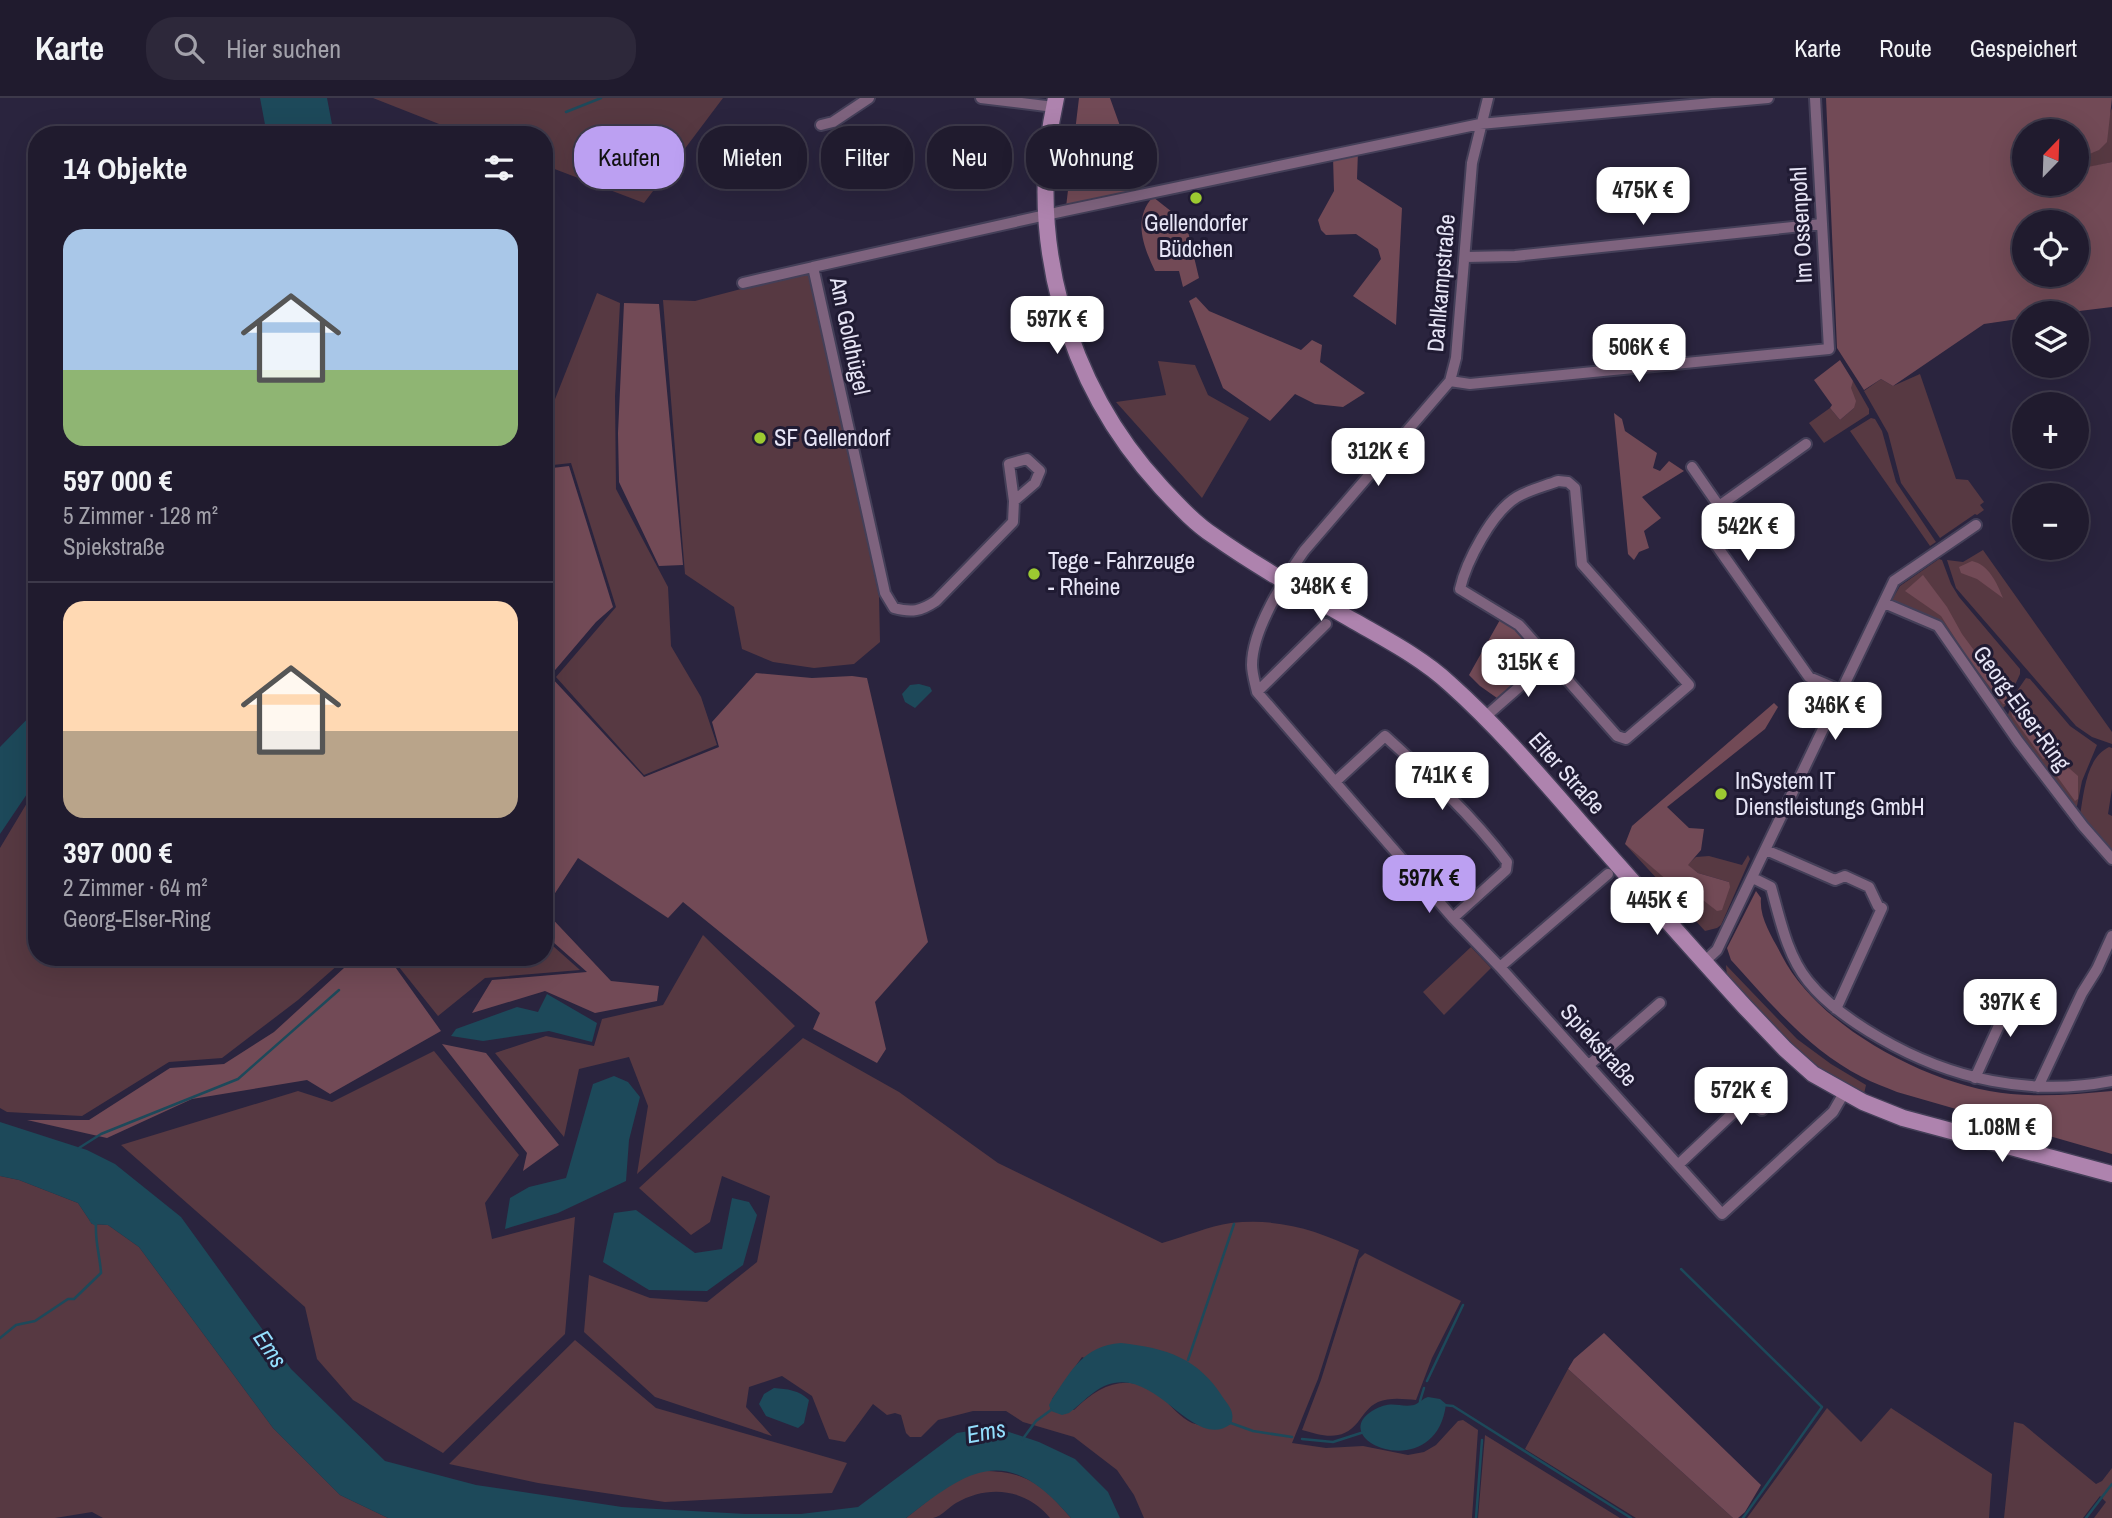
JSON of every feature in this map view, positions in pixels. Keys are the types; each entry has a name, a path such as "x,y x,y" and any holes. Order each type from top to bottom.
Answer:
{"main road":[{"name":"Elter Straße","path":"1055,103 1045,189 1046,216 1051,267 1063,315 1080,365 1109,420 1148,473 1177,505 1210,534 1285,582 1412,656 1448,681 1485,717 1704,962 1785,1049 1813,1074 1844,1093 1903,1118 2112,1174"}],"street":[{"path":"821,125 833,122 869,98"},
{"path":"981,98 1055,103"},
{"name":"Dahlkampstraße","path":"1285,582 1304,551 1450,381 1456,358 1472,163 1488,98"},
{"name":"Am Goldhügel","path":"743,283 1480,124 1677,101 1768,98"},
{"name":"Im Ossenpohl","path":"1450,381 1470,384 1829,349 1815,98"},
{"path":"1465,257 1516,256 1822,224"},
{"name":"Am Goldhügel","path":"813,267 885,593 894,608 909,612 922,610 936,601 1013,522 1014,501"},
{"path":"1718,506 1807,444"},
{"path":"1692,467 1718,506 1714,542 1809,677 1842,691"},
{"path":"1558,481 1568,482 1575,488 1582,564 1689,685 1626,739 1616,736 1551,659 1519,625 1460,589 1462,578 1486,530 1516,498 1558,481"},
{"path":"1704,962 1717,950 1753,878 1894,581 1976,525"},
{"path":"1257,692 1251,665 1255,641 1285,582"},
{"name":"Georg-Elser-Ring","path":"1884,603 1938,626 2018,741 2083,826 2112,859"},
{"path":"1257,692 1326,624"},
{"path":"1485,717 1551,659"},
{"name":"Spiekstraße","path":"1257,692 1453,918 1722,1214 1833,1112 1844,1093"},
{"path":"1335,782 1385,736 1488,836 1507,862 1506,870 1453,918"},
{"path":"1766,850 1835,880 1845,876 1869,887 1878,906 1882,908 1836,1009"},
{"path":"1500,967 1608,874"},
{"path":"1753,878 1770,887 1794,959 1808,981 1836,1009 1864,1029 1917,1058 1975,1078 2007,1085 2038,1087 2112,1081"},
{"path":"2038,1087 2112,936"},
{"path":"1975,1078 2016,988"},
{"path":"1589,1065 1660,1003"},
{"path":"1734,1083 1762,1110"},
{"path":"1678,1165 1749,1098"}],"shaded area":[{"path":"373,98 723,98 702,126 698,126 698,131 684,150 684,126 574,126 574,176 553,168 553,126 444,126"},
{"path":"1079,98 1110,98 1120,126 1076,126"},
{"path":"1826,98 2112,98 2107,142 2090,154 2090,119 2012,119 2012,196 2090,196 2090,167 2112,162 2112,307 2089,310 2089,301 2012,301 2012,320 1984,324 1893,386 1881,379 1864,390 1837,348"},
{"path":"2112,108 2112,162 2090,167 2090,152 2100,146"},
{"path":"1358,151 1357,179 1402,208 1396,325 1353,296 1381,259 1378,249 1356,234 1326,235 1318,220 1334,191 1333,157"},
{"path":"607,189 655,189 644,203"},
{"path":"1068,189 1143,190 1066,207"},
{"path":"1153,197 1186,223 1199,278 1183,287 1179,271 1155,271 1147,253 1142,224 1143,215"},
{"name":"SF Gellendorf","path":"810,271 879,596 880,642 854,664 814,668 773,662 742,649 734,607 685,574 663,300 695,301"},
{"path":"597,293 620,303 615,396 616,489 668,587 671,646 701,697 717,745 644,775 556,677 616,607 571,463 553,465 553,404"},
{"path":"1196,297 1209,311 1301,350 1312,340 1322,345 1320,362 1365,393 1343,407 1315,404 1295,394 1270,421 1223,388 1189,301"},
{"path":"624,303 659,304 683,565 659,566 619,482 618,433"},
{"path":"1840,360 1853,381 1851,388 1856,401 1854,408 1840,420 1814,380"},
{"path":"1158,361 1195,365 1208,395 1249,418 1202,498 1116,402 1166,395"},
{"path":"1920,374 1956,479 1968,480 1984,502 1980,505 1984,510 1940,538 1901,483 1888,433 1864,391 1881,379 1893,386"},
{"path":"1853,381 1869,409 1869,414 1824,443 1809,423 1830,408 1840,420 1854,408 1850,384"},
{"path":"1614,413 1622,419 1625,431 1657,453 1653,468 1660,471 1669,461 1684,471 1642,497 1661,518 1644,531 1649,548 1639,552 1634,560 1628,554"},
{"path":"1871,418 1875,419 1882,431 1896,482 1936,542 1930,546 1850,431"},
{"path":"569,466 613,607 596,622 553,672 553,468"},
{"path":"1983,550 2112,732 2112,744 2092,737 2076,726 1956,588 1947,560 1963,562"},
{"path":"1939,559 1942,560 1959,597 2020,669 2002,709 1941,623 1892,600 1900,586"},
{"path":"1972,561 1988,571 2003,598 1977,579 1961,573 1959,567"},
{"path":"1923,575 2007,695 2006,704 2003,704 1967,657 1941,616 1905,591"},
{"path":"1501,618 1527,638 1536,651 1537,658 1535,665 1497,698 1469,675"},
{"path":"756,673 812,678 867,678 928,942 875,1002 886,1049 877,1063 813,1029 820,1013 683,902 668,918 578,858 553,896 553,679 644,777 719,747 712,722"},
{"path":"2026,678 2030,679 2070,726 2097,745 2082,781 2077,806 2074,807 2007,717 2017,691"},
{"path":"1774,703 1778,707 1765,729 1667,807 1689,828 1704,829 1701,850 1688,865 1698,873 1729,882 1730,887 1722,910 1717,911 1694,893 1683,894 1625,844 1632,826"},
{"path":"2014,708 2023,712 2050,754 2049,757 2043,759 2012,716 2011,711"},
{"path":"2112,748 2112,789 2108,814 2112,816 2112,854 2080,815 2091,768 2101,752"},
{"path":"2055,763 2070,769 2078,776 2078,799 2075,801 2051,768"},
{"path":"28,801 28,966 337,966 298,1000 222,1058 169,1062 82,1116 7,1112 0,1108 0,848"},
{"path":"1625,844 1683,893 1729,882 1698,873 1687,865 1696,857 1709,856 1742,865 1748,855 1750,859 1721,925 1705,931"},
{"path":"1756,891 1761,898 1767,928 1799,982 1822,1007 1850,1029 1914,1066 1947,1080 1980,1089 2036,1095 2112,1091 2112,1154 1897,1092 1862,1077 1825,1053 1791,1024 1731,960 1727,948"},
{"path":"553,920 611,981 659,986 657,1001 595,1013 545,991 472,1013 492,980 587,972 553,942"},
{"path":"703,935 795,1026 637,1174 648,1106 629,1057 579,1069 564,1137 495,1053 546,1036 594,1046 602,1019 663,1005"},
{"path":"553,946 580,970 485,978 438,1016 398,966 553,966"},
{"path":"1471,947 1491,968 1444,1015 1423,992"},
{"path":"1726,965 1797,1039 1866,1085 1864,1094 1835,1080 1786,1043 1727,977"},
{"path":"346,966 394,966 441,1031 330,1094 307,1080 192,1099 107,1138 27,1120 89,1120 170,1068 224,1064 274,1032"},
{"path":"803,1038 899,1092 998,1163 1162,1243 1214,1227 1249,1222 1282,1224 1328,1237 1359,1250 1318,1379 1292,1443 1326,1448 1363,1446 1408,1455 1424,1452 1436,1445 1458,1421 1463,1420 1478,1430 1472,1518 1144,1518 1134,1495 1117,1470 1074,1437 1023,1422 1006,1411 973,1411 938,1420 921,1437 910,1437 906,1433 901,1415 887,1415 873,1404 845,1442 829,1439 812,1396 782,1376 749,1387 746,1407 772,1436 655,1397 584,1332 589,1275 650,1298 707,1302 757,1262 770,1196 722,1176 710,1222 691,1235 639,1188","holes":["1082,1357 1231,1424 1192,1423 1162,1397 1138,1384 1116,1384 1105,1388 1094,1393 1074,1410 1052,1399"]},
{"path":"442,1044 486,1053 559,1145 523,1171 527,1153"},
{"path":"434,1051 519,1155 485,1203 492,1239 575,1217 565,1334 443,1453 353,1400 317,1359 305,1307 121,1145 298,1091 332,1102"},
{"path":"0,1176 19,1180 78,1203 92,1224 108,1225 139,1247 273,1428 340,1495 388,1518 103,1518 92,1512 55,1518 0,1518"},
{"path":"1365,1253 1461,1301 1432,1358 1416,1400 1392,1399 1378,1402 1369,1408 1352,1428 1339,1435 1302,1430 1321,1380 1359,1259"},
{"path":"1604,1333 1761,1485 1745,1512 1738,1518 1733,1518 1568,1369 1574,1359"},
{"path":"575,1340 656,1408 847,1463 832,1493 665,1502 538,1483 449,1464"},
{"path":"1568,1369 1733,1518 1636,1518 1525,1449"},
{"path":"1827,1408 1861,1442 1891,1408 1992,1474 1989,1518 1747,1518"},
{"path":"2014,1422 2023,1424 2096,1484 2102,1481 2112,1468 2112,1518 2094,1518 2106,1502 2100,1496 2083,1518 2004,1518"},
{"path":"1485,1435 1620,1518 1478,1518"},
{"path":"977,1471 1008,1473 1031,1481 1041,1487 1071,1518 1050,1518 1030,1501 1006,1492 994,1492 969,1497 933,1518 906,1518 944,1488"}],"water":[{"path":"260,98 327,98 332,126 265,126"},
{"path":"910,685 930,687 932,691 915,708 905,702 902,694"},
{"path":"28,718 28,792 0,834 0,747"},
{"path":"547,994 597,1023 592,1042 549,1031 483,1041 451,1036 456,1029 517,1007 538,1012"},
{"path":"614,1076 628,1082 640,1097 629,1140 626,1181 558,1213 505,1229 510,1198 529,1187 566,1178 593,1084"},
{"name":"Ems","path":"0,1122 87,1150 115,1164 181,1217 291,1369 385,1461 476,1485 622,1507 745,1514 801,1514 858,1507 957,1433 994,1427 1039,1442 1075,1459 1108,1492 1120,1518 1071,1518 1049,1495 1028,1479 1009,1472 990,1471 971,1476 951,1486 906,1518 388,1518 340,1495 273,1428 139,1247 108,1225 92,1224 78,1203 19,1180 0,1176"},
{"path":"732,1198 749,1202 757,1215 743,1265 707,1291 649,1290 603,1262 614,1213 636,1210 695,1253 722,1249"},
{"path":"1121,1343 1167,1352 1192,1365 1214,1385 1228,1405 1232,1413 1231,1424 1217,1430 1204,1428 1190,1421 1147,1389 1131,1383 1107,1385 1069,1413 1062,1415 1051,1411 1049,1405 1052,1399 1080,1361 1097,1349"},
{"path":"774,1388 797,1392 809,1400 804,1423 798,1428 766,1416 759,1404 764,1394"},
{"path":"1428,1397 1440,1399 1446,1404 1438,1429 1424,1444 1406,1450 1388,1450 1372,1444 1362,1434 1361,1423 1379,1407 1414,1405"}],"waterway":[{"path":"566,112 601,98"},
{"path":"79,1148 101,1134 238,1079 339,990"},
{"path":"0,1338 16,1325 35,1321 68,1299 74,1299 101,1273 96,1225 91,1221"},
{"path":"1188,1360 1234,1224"},
{"path":"1681,1269 1822,1407 1743,1518"},
{"path":"1427,1381 1463,1305"},
{"path":"1420,1401 1424,1388"},
{"path":"1443,1405 1453,1406 1631,1518"},
{"path":"1022,1440 1036,1421 1051,1410"},
{"path":"1228,1422 1253,1431 1292,1437"},
{"path":"1302,1439 1333,1442 1364,1432"},
{"path":"1476,1518 1482,1440"},
{"path":"2086,1518 2112,1484"}],"place":[{"name":"Gellendorfer Büdchen","path":"1196,198"},
{"name":"SF Gellendorf","path":"760,438"},
{"name":"Tege - Fahrzeuge - Rheine","path":"1034,574"},
{"name":"InSystem IT Dienstleistungs GmbH","path":"1721,794"}]}
